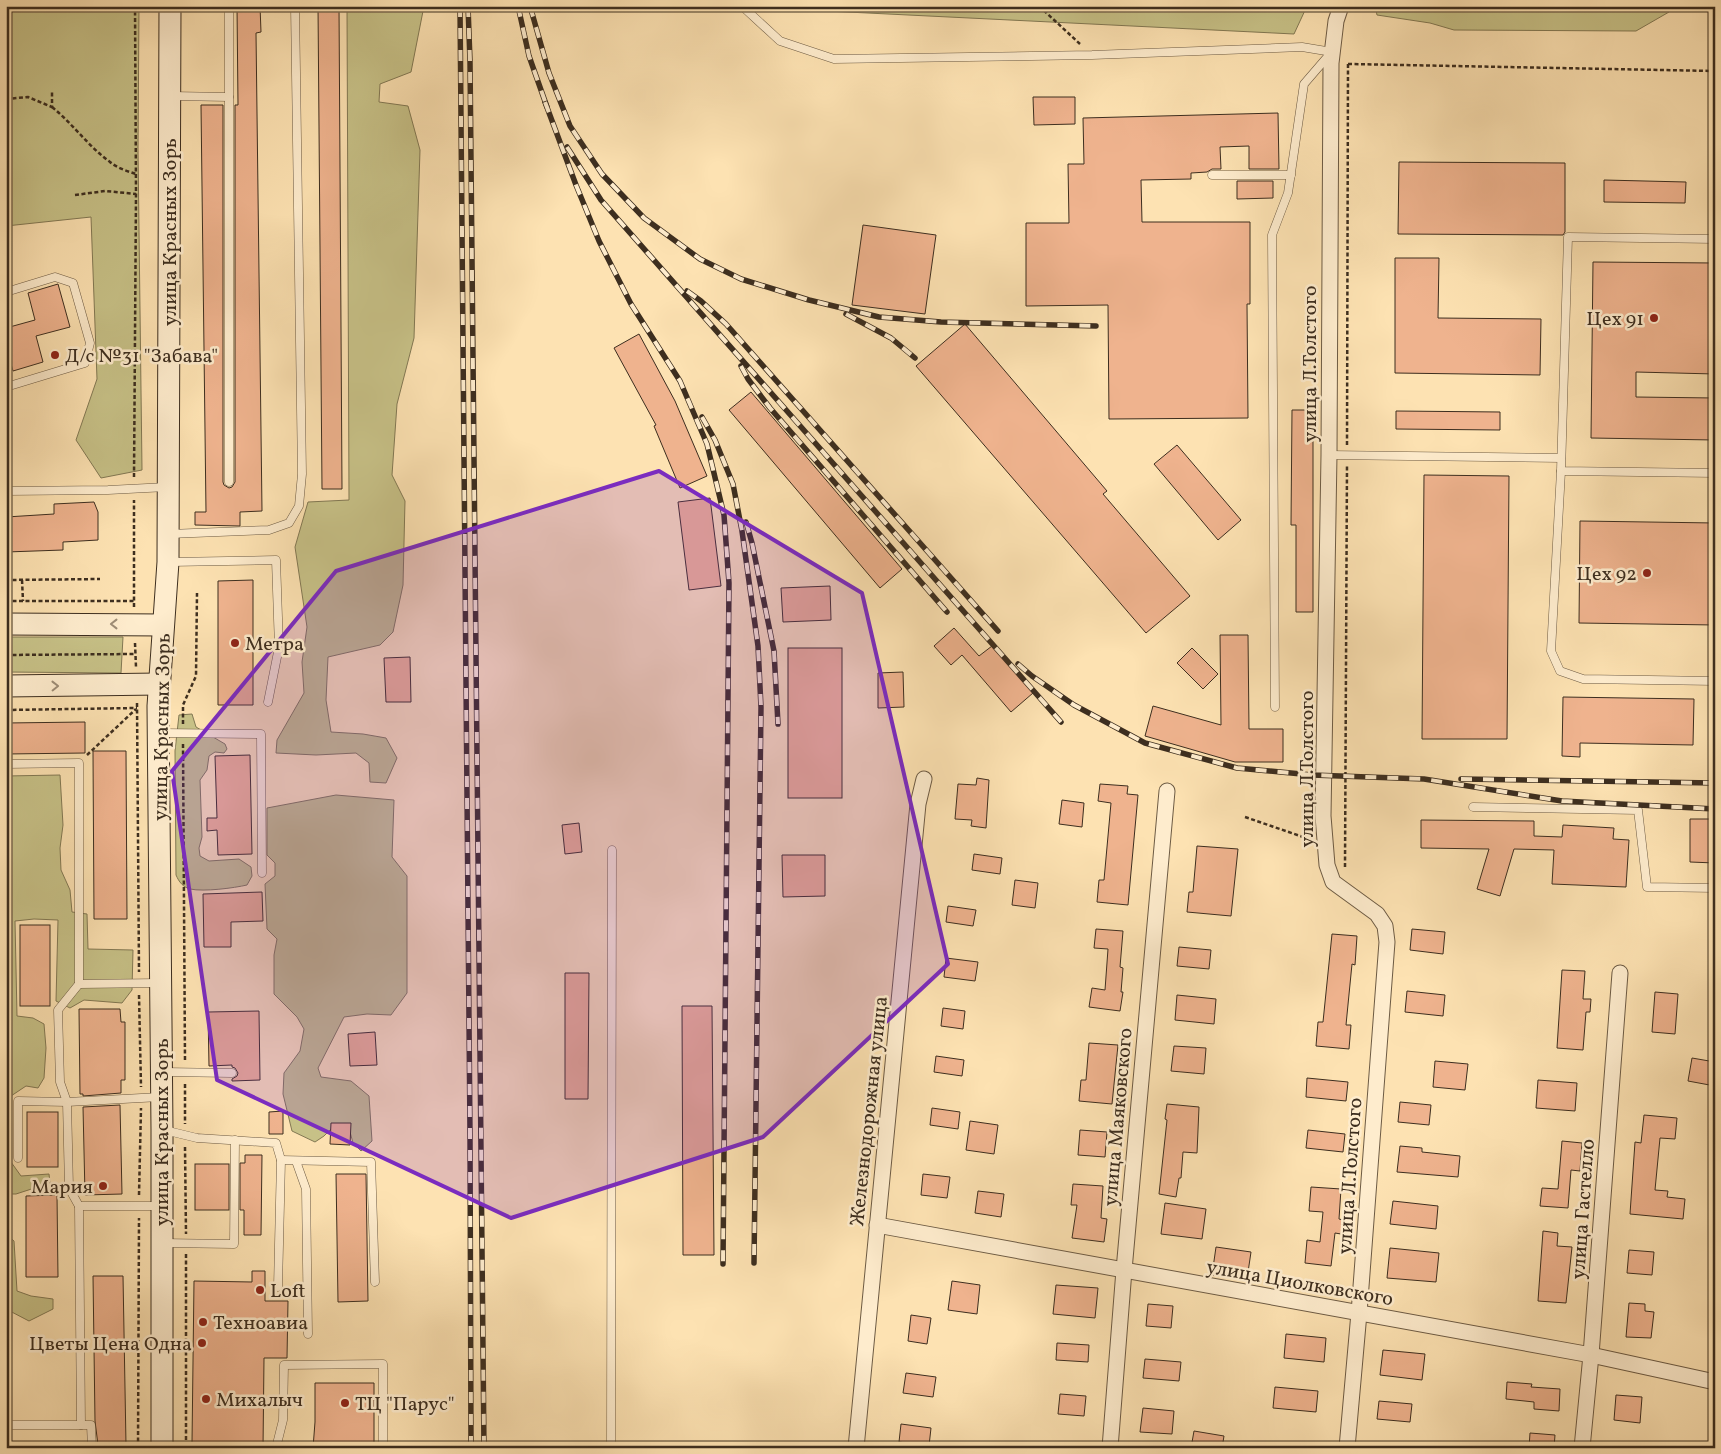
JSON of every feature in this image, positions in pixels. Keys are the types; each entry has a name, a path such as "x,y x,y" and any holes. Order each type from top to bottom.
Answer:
{"street":[{"name":"улица Красных Зорь","path":"162,1448 162,1072 158,706 168,562 170,6"},
{"name":"улица Л.Толстого","path":"1341,6 1336,21 1332,57 1329,455 1323,816 1326,865 1333,882 1377,914 1385,926 1387,942 1347,1448"},
{"path":"6,624 163,625"},
{"path":"6,686 159,684"},
{"name":"Железнодорожная улица","path":"856,1448 918,804 924,779"},
{"name":"улица Маяковского","path":"1110,1448 1167,791"},
{"name":"улица Гастелло","path":"1582,1448 1591,1355 1620,973"},
{"name":"улица Циолковского","path":"877,1225 1591,1355 1715,1382"}],"lane":[{"path":"229,6 229,482"},
{"path":"167,534 269,530 289,523 298,506 302,474 295,6"},
{"path":"742,6 780,41 834,58 1092,55 1302,47 1332,57 1304,84 1288,193 1272,235 1274,707"},
{"path":"170,96 229,97"},
{"path":"1212,175 1291,175"},
{"path":"1715,239 1568,237 1561,471 1551,651 1560,671 1583,679 1715,681"},
{"path":"6,292 56,277 73,283 90,344 85,363 6,387"},
{"path":"1329,455 1561,458"},
{"path":"1561,471 1715,473"},
{"path":"6,491 167,487"},
{"path":"168,562 276,560 279,647 268,702"},
{"path":"159,733 261,734 262,873"},
{"path":"6,764 79,762 79,984 58,1010 60,1082 68,1102 69,1188 79,1206 81,1425"},
{"path":"1473,807 1638,810 1646,887 1715,888"},
{"path":"611,1448 612,850"},
{"path":"79,984 161,983"},
{"path":"162,1072 232,1073"},
{"path":"18,1158 18,1101 68,1102 162,1096"},
{"path":"162,1130 196,1138 276,1143 281,1160 278,1286"},
{"path":"161,1243 234,1244 235,1140"},
{"path":"281,1160 371,1162 375,1282"},
{"path":"296,1161 306,1189 308,1334"},
{"path":"79,1206 161,1206"},
{"path":"276,1448 282,1420 284,1365 383,1364 383,1448"},
{"path":"6,1425 91,1424 92,1448"}],"path":[{"path":"135,6 134,624 137,685 141,1097 138,1448"},
{"path":"1039,6 1092,55"},
{"path":"1332,57 1348,64 1715,71"},
{"path":"1345,869 1348,64"},
{"path":"52,90 52,107"},
{"path":"6,99 28,97 52,107 83,139 112,164 136,175"},
{"path":"75,195 105,191 136,194"},
{"path":"6,580 100,579"},
{"path":"22,580 24,601"},
{"path":"186,1448 183,705 196,676 196,593"},
{"path":"6,601 134,602"},
{"path":"6,655 136,654"},
{"path":"6,710 137,708 183,705"},
{"path":"79,762 137,708"},
{"path":"1245,817 1325,844"}],"highlighted area":[{"path":"659,471 862,593 948,964 763,1137 511,1218 217,1080 172,771 336,571"}],"shaded area":[{"path":"6,6 139,6 138,149 142,470 101,478 76,440 97,379 91,217 6,226"},
{"path":"347,6 424,6 411,72 380,84 379,102 408,106 420,150 414,338 397,404 392,475 405,501 403,585 393,632 380,645 328,657 326,700 331,732 386,738 397,758 386,783 370,782 369,763 356,753 316,755 276,753 277,740 304,693 302,662 307,627 295,547 308,502 349,500"},
{"path":"815,6 1307,6 1294,34 827,11"},
{"path":"1375,6 1670,6 1669,12 1636,31 1454,30 1430,23 1377,15"},
{"path":"6,637 123,637 121,673 6,672"},
{"path":"192,714 196,727 225,744 227,749 224,753 215,752 209,756 207,770 200,780 202,837 199,848 200,856 209,861 239,859 251,867 252,876 247,885 196,890 185,887 176,875 175,751 179,715"},
{"path":"60,775 63,825 60,848 61,870 70,890 72,912 87,914 88,949 133,950 132,990 122,1003 84,1000 70,1008 56,1001 58,920 34,919 15,921 17,1016 33,1018 44,1024 46,1048 44,1078 38,1088 26,1086 11,1096 6,1123 6,776"},
{"path":"336,795 394,800 392,857 407,876 407,993 391,1015 367,1014 344,1017 318,1068 321,1077 351,1081 369,1096 372,1141 361,1151 353,1143 349,1128 335,1125 315,1142 292,1131 283,1094 284,1073 300,1051 304,1029 297,1017 274,994 274,955 277,939 267,929 265,884 275,876 275,863 267,855 267,808"},
{"path":"6,1125 11,1162 21,1176 49,1174 50,1183 16,1194 10,1194 6,1190"},
{"path":"6,1234 14,1241 17,1291 31,1296 53,1299 53,1309 29,1321 6,1309"}],"building":[{"path":"237,6 260,6 261,32 256,33 262,511 240,512 240,526 195,525 195,512 206,512 201,105 223,105 223,482 229,488 235,482 235,105 238,105"},
{"path":"318,6 339,6 342,489 322,489"},
{"path":"1033,97 1075,97 1075,124 1034,125"},
{"path":"1278,113 1279,169 1249,169 1249,146 1220,147 1221,169 1191,173 1191,179 1141,180 1142,222 1250,222 1250,304 1247,304 1248,418 1109,419 1108,305 1026,306 1026,223 1069,223 1068,164 1084,164 1083,118"},
{"path":"1399,162 1565,163 1565,232 1563,235 1398,234"},
{"path":"1604,180 1686,182 1685,203 1604,202"},
{"path":"1237,181 1273,181 1273,198 1237,199"},
{"path":"863,225 936,235 925,314 852,305"},
{"path":"1395,258 1439,258 1438,318 1541,319 1540,375 1395,373"},
{"name":"Цех 91","path":"1593,262 1715,263 1715,374 1636,372 1636,397 1715,398 1715,440 1591,438"},
{"path":"58,284 70,327 36,336 43,362 13,371 6,346 6,328 35,320 28,293"},
{"path":"965,324 1107,491 1103,494 1190,596 1146,633 916,366"},
{"path":"639,334 675,401 707,476 680,488 654,426 656,425 614,348"},
{"path":"751,392 902,569 880,588 729,410"},
{"path":"1292,410 1313,410 1313,612 1296,612 1296,525 1291,525"},
{"path":"1396,411 1500,412 1500,430 1396,429"},
{"path":"1177,445 1241,520 1218,540 1154,464"},
{"path":"1424,475 1509,476 1507,739 1422,739"},
{"path":"710,498 721,586 689,590 678,502"},
{"path":"94,502 98,512 98,540 63,542 63,550 6,552 6,517 54,514 54,504"},
{"name":"Цех 92","path":"1580,521 1715,523 1715,625 1579,623"},
{"name":"Метра","path":"253,580 253,705 218,705 218,581"},
{"path":"830,586 831,620 783,622 781,588"},
{"path":"954,628 979,656 992,646 1033,693 1011,712 962,655 951,665 934,646"},
{"path":"1220,635 1248,635 1249,729 1283,729 1283,762 1235,762 1145,736 1153,706 1221,725"},
{"path":"788,648 842,648 842,798 788,798"},
{"path":"1192,648 1218,674 1203,689 1177,663"},
{"path":"410,657 411,702 386,702 384,658"},
{"path":"903,672 904,707 878,708 878,673"},
{"path":"1563,697 1694,699 1693,745 1580,743 1580,757 1562,756"},
{"path":"85,722 85,753 6,754 6,723"},
{"path":"93,751 126,751 127,919 94,919"},
{"path":"250,755 252,854 218,855 217,830 207,831 207,818 217,818 215,756"},
{"path":"977,778 989,780 986,828 971,826 972,820 955,819 958,784 976,785"},
{"path":"1100,784 1128,786 1127,794 1138,795 1128,905 1097,902 1099,880 1104,880 1111,803 1098,801"},
{"path":"1062,800 1084,803 1082,827 1059,824"},
{"path":"1690,819 1715,819 1715,863 1690,862"},
{"path":"1421,820 1534,821 1534,836 1562,837 1563,825 1614,828 1613,839 1629,840 1626,887 1552,884 1554,850 1514,849 1500,896 1477,889 1489,849 1421,848"},
{"path":"579,823 582,852 565,854 562,825"},
{"path":"1197,846 1238,849 1231,916 1187,912 1189,892 1193,892"},
{"path":"974,854 1002,858 1000,874 972,870"},
{"path":"782,855 825,855 825,896 783,897"},
{"path":"1015,880 1038,883 1035,908 1012,905"},
{"path":"262,892 263,921 231,922 231,947 204,947 203,894"},
{"path":"948,906 976,910 973,926 946,922"},
{"path":"20,925 50,925 50,1006 20,1006"},
{"path":"1096,929 1123,931 1120,967 1123,968 1121,992 1123,992 1120,1011 1089,1007 1092,988 1105,990 1108,949 1094,948"},
{"path":"1412,929 1445,932 1443,954 1410,950"},
{"path":"1332,934 1357,936 1355,965 1352,964 1346,1025 1351,1025 1349,1049 1316,1046 1318,1022 1323,1022"},
{"path":"1179,947 1211,950 1209,969 1177,966"},
{"path":"946,958 978,962 975,981 944,977"},
{"path":"1562,970 1585,971 1583,999 1591,999 1590,1012 1586,1012 1583,1050 1557,1048"},
{"path":"565,973 589,973 588,1099 565,1099"},
{"path":"1407,991 1445,995 1443,1016 1405,1012"},
{"path":"1655,992 1678,994 1675,1034 1652,1032"},
{"path":"1177,995 1216,999 1214,1024 1175,1020"},
{"path":"682,1006 712,1006 714,1255 683,1255"},
{"path":"943,1008 965,1011 963,1029 941,1026"},
{"path":"79,1009 120,1009 121,1022 125,1022 125,1080 121,1080 121,1093 83,1096 83,1094 80,1094"},
{"path":"259,1011 260,1080 232,1081 238,1073 232,1065 209,1066 208,1012"},
{"path":"375,1032 377,1065 350,1066 348,1034"},
{"path":"1089,1043 1118,1045 1112,1104 1079,1101 1081,1080 1086,1080"},
{"path":"1174,1046 1206,1048 1204,1074 1171,1071"},
{"path":"936,1056 964,1060 962,1076 934,1072"},
{"path":"1692,1058 1715,1062 1715,1086 1688,1081"},
{"path":"1435,1061 1468,1064 1465,1090 1433,1087"},
{"path":"1307,1078 1348,1082 1346,1101 1306,1097"},
{"path":"1538,1080 1577,1083 1575,1111 1536,1108"},
{"path":"1400,1102 1431,1105 1429,1125 1398,1122"},
{"path":"1167,1104 1199,1107 1197,1153 1183,1152 1181,1178 1179,1178 1176,1197 1159,1194"},
{"path":"120,1105 122,1194 85,1195 83,1107"},
{"path":"932,1108 960,1112 958,1129 930,1125"},
{"path":"283,1111 283,1134 269,1134 269,1112"},
{"path":"27,1112 58,1112 58,1167 27,1167"},
{"path":"1644,1115 1677,1118 1675,1139 1660,1138 1655,1190 1668,1191 1667,1197 1685,1199 1683,1219 1630,1214 1635,1142 1641,1143"},
{"path":"970,1121 998,1125 994,1154 966,1150"},
{"path":"331,1123 351,1123 350,1145 330,1144"},
{"path":"1080,1130 1107,1132 1105,1157 1078,1155"},
{"path":"1308,1130 1345,1134 1343,1152 1306,1148"},
{"path":"1562,1141 1582,1143 1580,1171 1571,1170 1568,1208 1540,1206 1542,1188 1558,1189"},
{"path":"1400,1146 1422,1148 1422,1152 1460,1156 1458,1177 1397,1172"},
{"path":"245,1155 262,1155 261,1235 244,1235 244,1210 240,1210 240,1163 245,1163"},
{"path":"195,1164 229,1164 229,1210 195,1210"},
{"path":"336,1174 366,1174 368,1301 338,1302"},
{"path":"923,1174 950,1177 947,1198 921,1195"},
{"path":"1073,1184 1103,1186 1101,1218 1107,1219 1104,1242 1072,1238 1077,1205 1071,1205"},
{"path":"1311,1187 1341,1189 1339,1219 1343,1220 1341,1234 1335,1233 1331,1266 1305,1263 1307,1240 1320,1242 1323,1212 1309,1211"},
{"path":"978,1191 1004,1194 1001,1217 975,1213"},
{"path":"57,1195 58,1277 26,1277 26,1196"},
{"path":"1393,1201 1438,1206 1436,1229 1390,1224"},
{"path":"1165,1203 1206,1209 1202,1239 1161,1234"},
{"path":"1543,1231 1558,1233 1557,1246 1572,1247 1566,1303 1538,1301"},
{"path":"1216,1247 1251,1252 1247,1279 1212,1275"},
{"path":"1390,1248 1439,1253 1436,1282 1387,1278"},
{"path":"1629,1250 1654,1252 1652,1275 1627,1273"},
{"path":"252,1271 265,1271 265,1301 288,1301 287,1358 264,1358 263,1448 194,1448 192,1443 194,1281 252,1282"},
{"path":"93,1276 123,1276 126,1445 98,1445 95,1421"},
{"path":"952,1281 980,1285 977,1314 948,1310"},
{"path":"1056,1285 1098,1288 1095,1318 1053,1314"},
{"path":"1629,1303 1645,1304 1645,1311 1654,1312 1651,1338 1626,1337"},
{"path":"1148,1304 1173,1306 1171,1328 1146,1326"},
{"path":"911,1315 931,1318 927,1344 908,1341"},
{"path":"1286,1334 1326,1338 1324,1362 1284,1358"},
{"path":"1057,1343 1089,1345 1088,1362 1056,1360"},
{"path":"1383,1350 1425,1354 1422,1380 1380,1375"},
{"path":"1145,1359 1181,1362 1179,1381 1143,1378"},
{"path":"906,1373 936,1377 933,1397 903,1393"},
{"path":"1507,1382 1532,1384 1531,1387 1560,1389 1559,1411 1534,1409 1534,1402 1506,1399"},
{"name":"ТЦ \"Парус\"","path":"315,1383 374,1383 374,1448 313,1448"},
{"path":"1275,1387 1318,1391 1316,1412 1273,1408"},
{"path":"1060,1394 1086,1396 1084,1416 1058,1414"},
{"path":"1616,1395 1642,1397 1640,1423 1614,1420"},
{"path":"1379,1401 1412,1404 1410,1422 1377,1419"},
{"path":"1143,1408 1174,1411 1172,1434 1140,1432"},
{"path":"901,1424 931,1428 929,1446 899,1442"},
{"path":"1194,1431 1224,1436 1222,1448 1191,1448"},
{"path":"1530,1433 1555,1435 1554,1448 1529,1448"}],"railway":[{"path":"460,6 471,1448"},
{"path":"468,6 484,1448"},
{"path":"518,6 529,56 547,107"},
{"path":"530,6 549,73 570,126 602,174 644,218 700,259 741,279 809,300 879,317 941,322 1096,326"},
{"path":"545,102 599,241 631,304 680,381 707,444 724,515 729,583 723,1264"},
{"path":"567,147 601,200 1061,722"},
{"path":"687,291 726,324 998,631"},
{"path":"846,314 891,338 915,358"},
{"path":"741,366 748,379 770,408 947,612"},
{"path":"702,417 715,440 733,484 742,531 758,646 761,707 754,1263"},
{"path":"746,522 774,651 778,724"},
{"path":"1018,664 1074,705 1145,743 1237,768 1312,775 1424,779 1562,801 1715,809"},
{"path":"1461,779 1715,783"}],"place":[{"name":"Цех 91","path":"1654,318"},
{"name":"Д/с №31 \"Забава\"","path":"55,355"},
{"name":"Цех 92","path":"1647,573"},
{"name":"Метра","path":"235,643"},
{"name":"Мария","path":"103,1186"},
{"name":"Loft","path":"260,1290"},
{"name":"Техноавиа","path":"203,1322"},
{"name":"Цветы Цена Одна","path":"202,1343"},
{"name":"Михалыч","path":"206,1399"},
{"name":"ТЦ \"Парус\"","path":"345,1403"}]}
